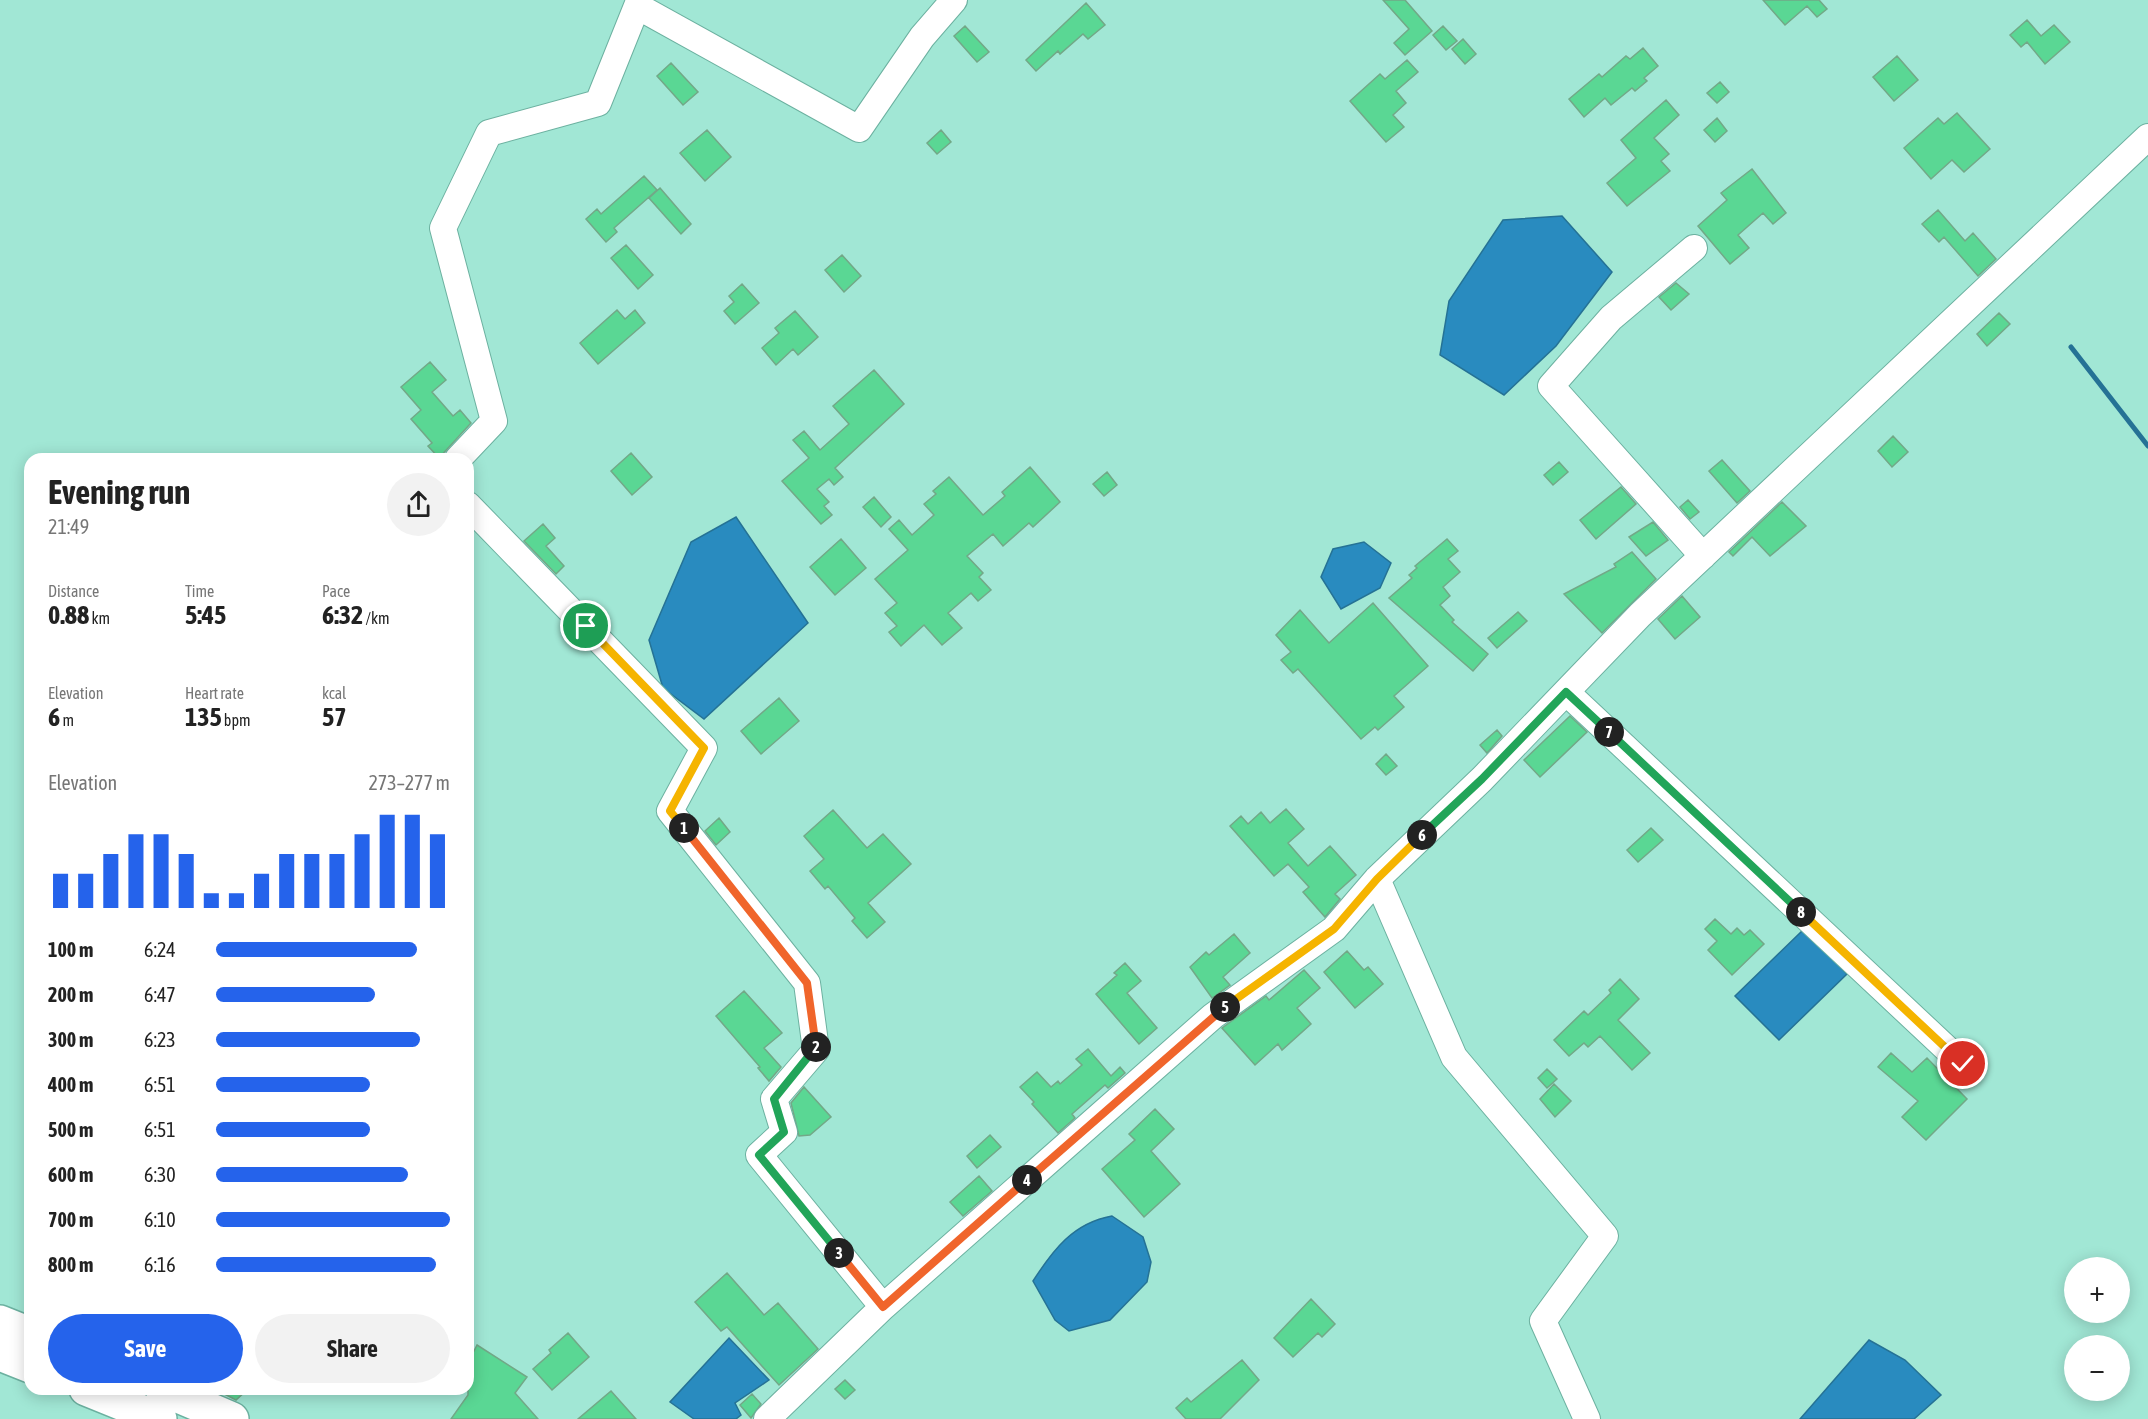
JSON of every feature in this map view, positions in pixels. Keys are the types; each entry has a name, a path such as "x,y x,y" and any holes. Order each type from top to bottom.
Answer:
{"highway":[{"path":"0,1322 24,1332"},
{"path":"0,1354 24,1364"},
{"path":"101,1395 160,1419"},
{"path":"198,1396 232,1419"}],"street":[{"path":"464,453 494,421 443,228 489,133 598,103 637,6 859,129 922,37 954,0"},
{"path":"767,1419 883,1307 1213,1016 1334,929 1377,879 1482,779 1640,615 2148,137"},
{"path":"1694,248 1611,318 1551,386 1702,556"},
{"path":"474,511 704,748 670,811 807,983 816,1050 774,1099 784,1132 759,1155 883,1307"},
{"path":"1566,692 1963,1064"},
{"path":"1377,879 1454,1057 1605,1236 1543,1321 1587,1419"}],"water":[{"path":"1562,216 1612,272 1556,346 1504,395 1440,355 1449,301 1503,220"},
{"path":"736,517 808,623 704,719 663,688 649,640 691,542"},
{"path":"1364,542 1391,563 1380,588 1341,609 1321,577 1333,549"},
{"path":"1804,929 1847,974 1779,1040 1735,996"},
{"path":"1112,1216 1143,1237 1151,1262 1147,1282 1110,1320 1069,1331 1055,1320 1033,1281 1048,1259 1075,1231"},
{"path":"729,1338 769,1380 735,1403 741,1415 736,1419 694,1419 670,1402"},
{"path":"1869,1340 1905,1360 1941,1395 1914,1419 1800,1419"}],"building":[{"path":"1383,0 1405,0 1432,31 1405,55 1394,43 1409,29"},
{"path":"1763,0 1819,0 1827,9 1817,17 1807,6 1785,25"},
{"path":"1086,3 1105,25 1088,39 1083,34 1060,54 1058,51 1036,71 1026,60"},
{"path":"2027,20 2041,36 2054,25 2070,42 2045,64 2027,42 2021,47 2010,35"},
{"path":"965,26 989,52 977,62 954,36"},
{"path":"1443,26 1457,41 1446,50 1433,35"},
{"path":"1463,39 1476,54 1465,64 1452,49"},
{"path":"1643,48 1658,66 1644,78 1647,81 1635,91 1632,88 1611,105 1605,98 1584,117 1569,99 1599,74 1602,77 1626,56 1630,59"},
{"path":"1897,56 1918,80 1894,101 1873,77"},
{"path":"1407,60 1418,72 1396,91 1406,103 1393,115 1404,127 1386,142 1350,101 1380,74 1385,79"},
{"path":"671,63 698,92 683,105 657,76"},
{"path":"1720,82 1729,92 1717,103 1707,93"},
{"path":"1666,100 1679,115 1654,138 1669,154 1661,161 1670,171 1627,206 1607,183 1636,158 1621,140"},
{"path":"1957,113 1990,149 1964,172 1952,160 1931,179 1904,148 1938,118 1944,124"},
{"path":"1717,118 1727,131 1715,142 1704,130"},
{"path":"707,130 731,157 705,181 680,153"},
{"path":"941,130 951,142 937,154 927,143"},
{"path":"1752,169 1786,213 1773,224 1763,213 1738,235 1749,248 1730,264 1698,226 1727,200 1721,193"},
{"path":"644,176 657,190 614,228 617,232 606,242 586,219 597,209 601,214"},
{"path":"660,188 691,224 681,234 649,198"},
{"path":"1938,210 1965,241 1973,233 1996,259 1978,276 1944,237 1939,242 1922,224"},
{"path":"626,245 653,275 638,289 611,258"},
{"path":"842,255 861,276 844,292 825,270"},
{"path":"1676,283 1689,294 1671,310 1659,297"},
{"path":"742,284 759,303 735,324 724,311 734,302 729,296"},
{"path":"617,310 625,319 635,310 645,323 598,364 580,343"},
{"path":"795,311 818,337 798,355 793,349 776,365 762,348 779,333 775,328"},
{"path":"1999,313 2010,324 1987,346 1977,334"},
{"path":"430,362 446,380 432,392 453,416 460,410 471,423 444,453 434,453 428,446 432,443 411,419 421,410 401,387"},
{"path":"874,370 904,404 835,468 843,477 834,485 829,479 817,489 829,502 824,506 832,515 821,524 782,481 809,458 793,440 804,431 820,450 849,424 833,406"},
{"path":"1893,436 1908,452 1892,467 1878,451"},
{"path":"631,453 652,477 632,495 611,471"},
{"path":"1722,460 1750,491 1737,503 1709,471"},
{"path":"1559,462 1568,472 1553,485 1544,475"},
{"path":"1030,467 1060,502 1033,527 1029,523 1003,546 993,534 967,556 983,573 979,577 991,590 978,601 971,593 948,613 962,628 942,645 924,625 901,646 889,632 897,626 885,613 897,603 875,579 908,550 889,529 899,520 912,535 934,515 924,504 936,494 933,491 949,477 983,515 1005,496 1002,492"},
{"path":"1107,472 1117,485 1104,496 1093,484"},
{"path":"1621,487 1636,504 1596,539 1580,520"},
{"path":"874,497 891,517 881,527 863,507"},
{"path":"1688,500 1699,512 1690,519 1680,507"},
{"path":"1782,502 1806,526 1770,556 1752,537 1733,556 1729,552"},
{"path":"1653,522 1668,540 1646,556 1629,537"},
{"path":"543,524 555,538 546,546 564,566 556,574 524,541"},
{"path":"841,539 866,568 835,595 810,567"},
{"path":"1447,539 1458,551 1448,559 1460,572 1443,587 1450,596 1440,605 1454,620 1452,622 1488,654 1473,671 1389,598 1412,578 1409,575 1417,568 1415,566"},
{"path":"1632,552 1656,579 1602,633 1564,594 1616,567 1614,564"},
{"path":"1682,596 1700,617 1675,639 1658,619"},
{"path":"1373,603 1428,666 1394,696 1404,707 1378,730 1375,727 1361,739 1298,669 1293,673 1281,660 1291,652 1276,635 1300,610 1329,643"},
{"path":"1518,612 1527,621 1497,648 1488,638"},
{"path":"779,698 799,721 761,754 741,731"},
{"path":"1570,716 1587,732 1540,777 1524,760"},
{"path":"1497,730 1502,736 1487,753 1480,745"},
{"path":"1386,754 1397,766 1386,775 1376,764"},
{"path":"1286,809 1304,829 1288,843 1308,866 1330,846 1356,875 1335,894 1340,899 1325,917 1303,892 1309,887 1288,864 1274,876 1230,826 1241,816 1248,824 1261,812 1270,823"},
{"path":"833,810 867,848 883,834 911,864 868,903 885,922 867,938 852,921 855,918 828,886 825,889 810,871 824,859 804,836"},
{"path":"719,818 730,832 716,845 705,831"},
{"path":"1651,828 1663,840 1638,862 1627,850"},
{"path":"1715,919 1731,934 1737,928 1744,935 1750,930 1764,944 1732,975 1708,950 1717,941 1705,929"},
{"path":"1234,934 1250,953 1223,977 1230,985 1212,998 1190,967 1206,952 1209,955"},
{"path":"1347,951 1364,970 1368,967 1383,984 1355,1008 1324,972"},
{"path":"1125,963 1141,981 1127,993 1157,1028 1139,1044 1096,994 1117,975 1114,973"},
{"path":"1304,970 1320,988 1297,1008 1311,1024 1282,1050 1278,1044 1255,1065 1222,1028 1266,996 1269,1000"},
{"path":"1620,979 1639,999 1618,1020 1650,1053 1632,1070 1600,1036 1588,1047 1584,1043 1569,1056 1554,1040 1584,1011 1588,1015 1611,993 1609,990"},
{"path":"744,991 782,1033 764,1048 781,1067 769,1081 758,1068 760,1067 716,1016"},
{"path":"1088,1049 1111,1076 1120,1067 1125,1073 1108,1088 1105,1085 1072,1114 1075,1118 1058,1133 1020,1087 1037,1072 1051,1087 1058,1081 1060,1084 1082,1065 1076,1059"},
{"path":"1891,1053 1912,1072 1927,1058 1967,1099 1926,1140 1902,1117 1918,1101 1878,1067"},
{"path":"1547,1069 1557,1079 1547,1088 1538,1078"},
{"path":"1554,1084 1571,1101 1555,1117 1540,1099"},
{"path":"804,1087 831,1117 810,1135 799,1136 791,1103"},
{"path":"1155,1109 1174,1129 1151,1151 1180,1184 1144,1217 1102,1169 1135,1140 1129,1134"},
{"path":"990,1135 1001,1147 977,1168 967,1156"},
{"path":"979,1176 992,1191 963,1216 950,1202"},
{"path":"727,1273 764,1315 778,1303 818,1349 779,1385 727,1327 721,1331 695,1302"},
{"path":"1311,1299 1335,1324 1322,1337 1318,1333 1293,1357 1274,1338"},
{"path":"568,1333 589,1357 552,1390 533,1369"},
{"path":"477,1345 527,1377 515,1393 538,1419 451,1419 468,1395 474,1395 474,1351"},
{"path":"1242,1360 1259,1380 1220,1419 1186,1419 1176,1408 1187,1398 1191,1402"},
{"path":"845,1380 855,1390 845,1399 835,1389"},
{"path":"611,1391 636,1419 578,1419"},
{"path":"752,1394 761,1404 751,1418 740,1405"},
{"path":"226,1395 241,1395 236,1400"}],"waterway":[{"path":"2071,347 2148,446"}],"route":[{"path":"586,626 704,748 670,811 807,983 816,1050 774,1099 784,1132 759,1155 883,1307 1213,1016 1334,929 1377,879 1482,779 1566,692 1963,1064"}]}
